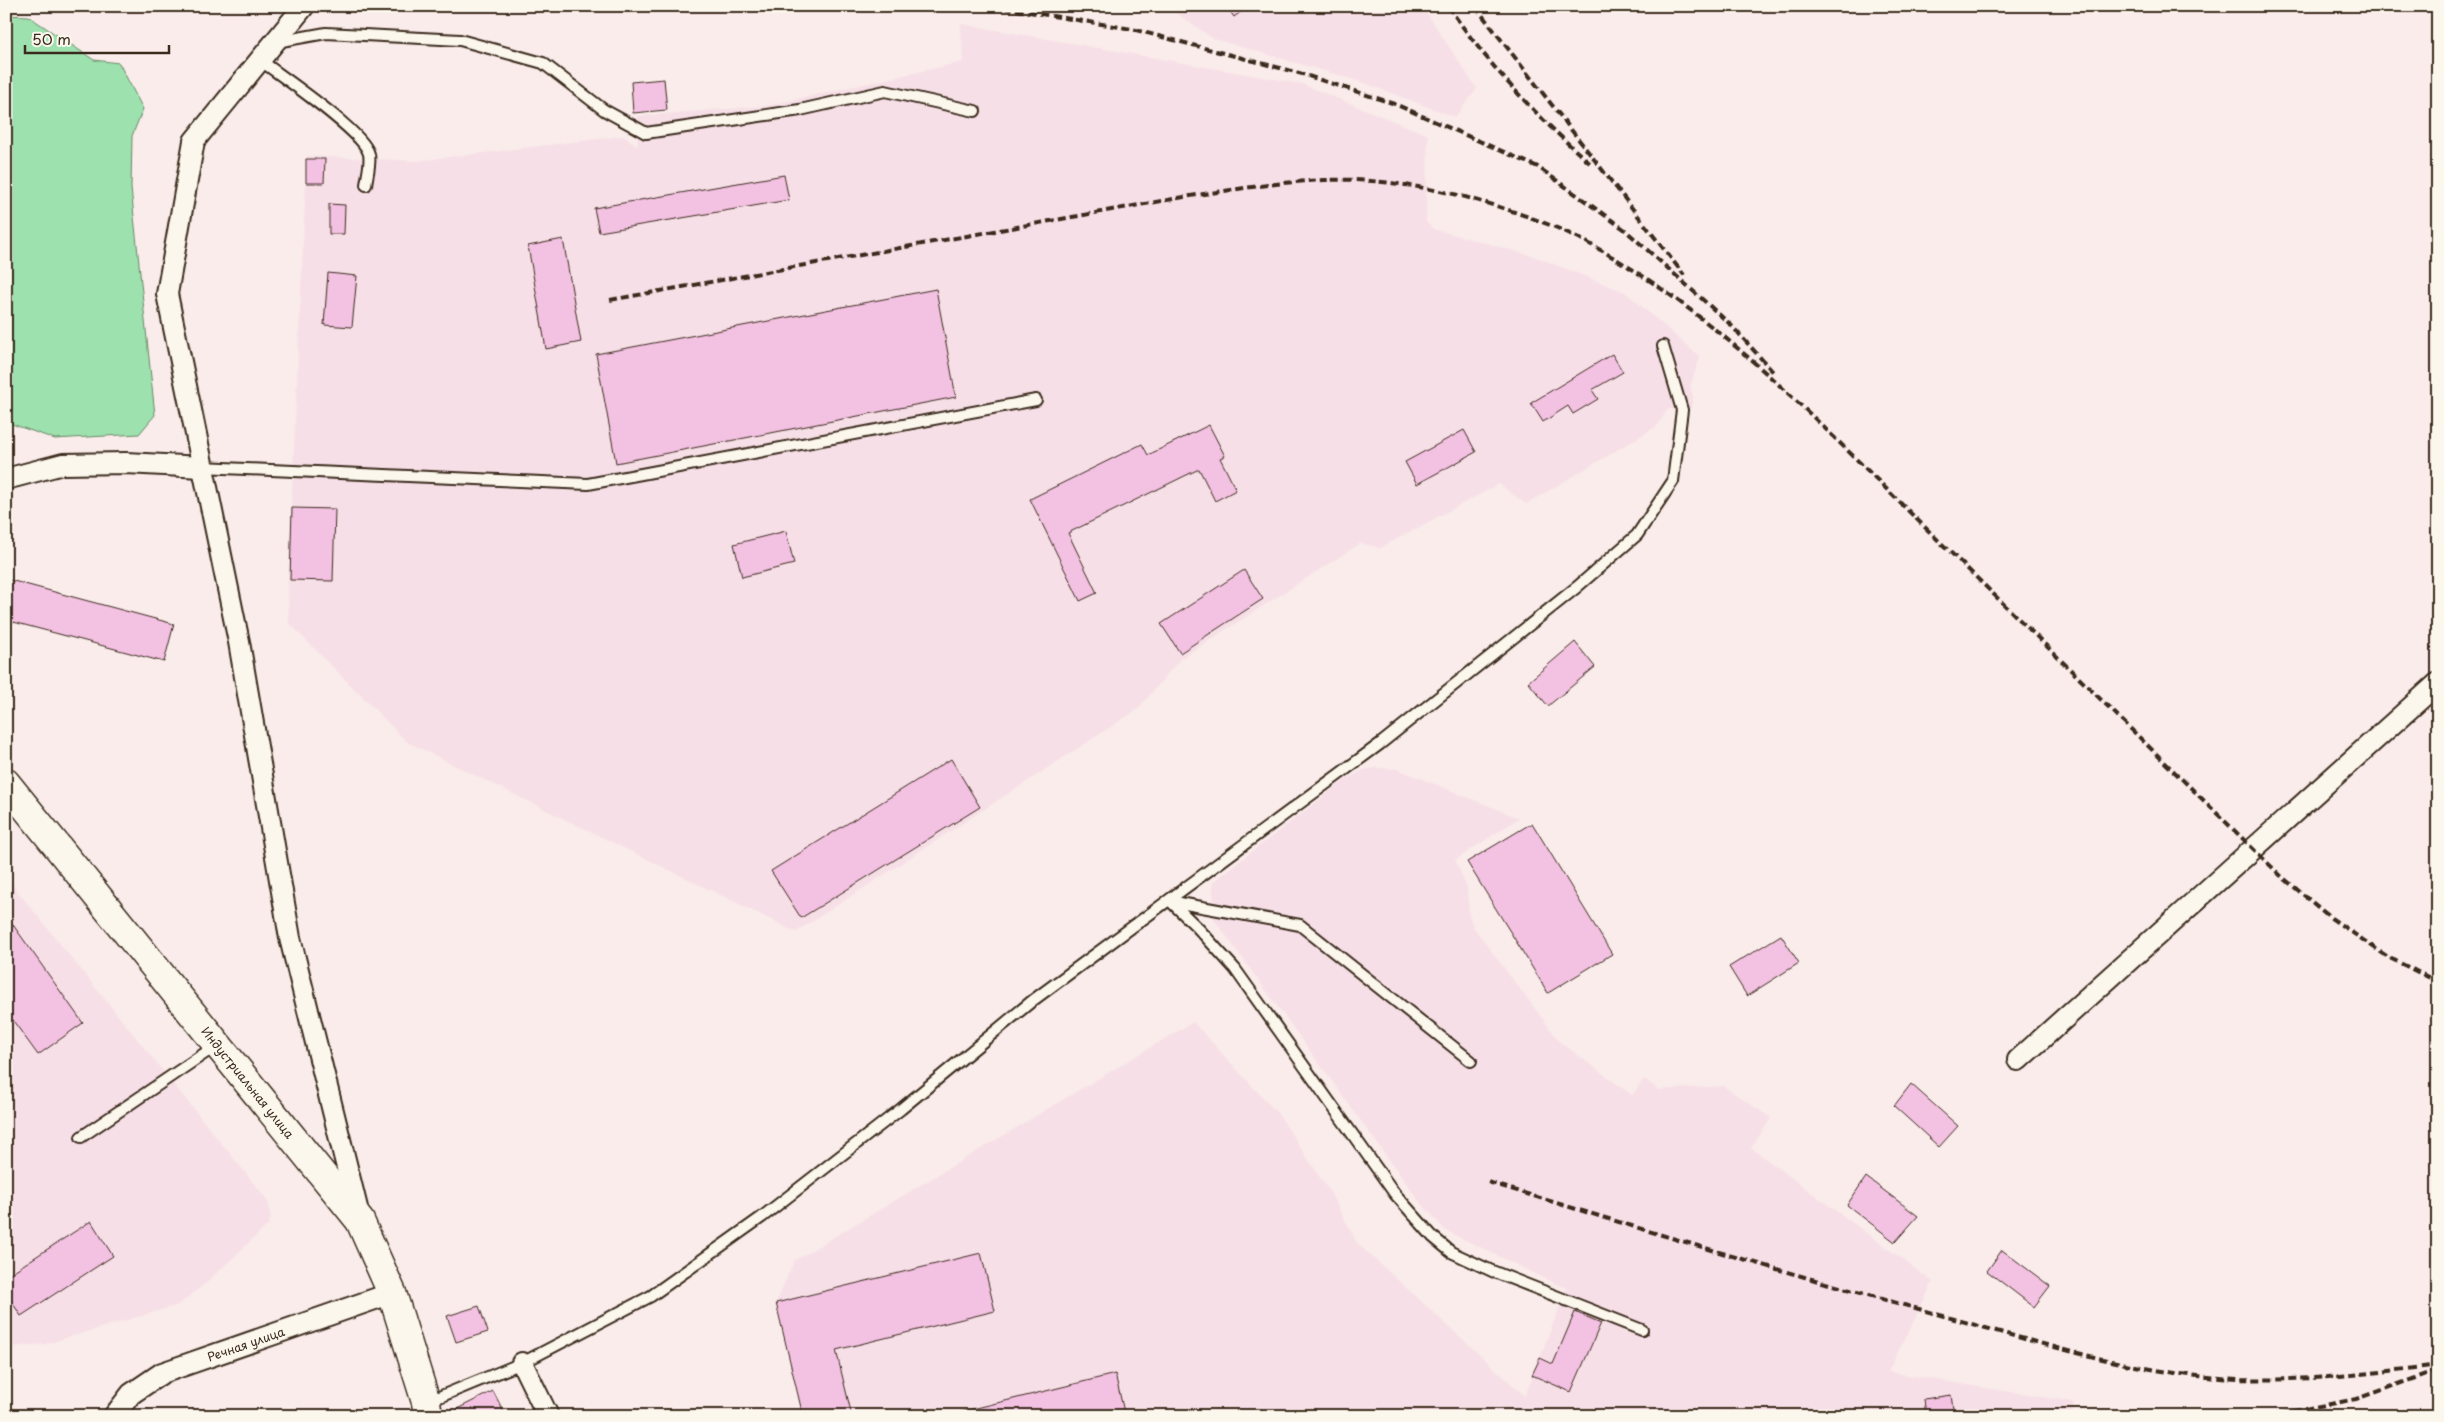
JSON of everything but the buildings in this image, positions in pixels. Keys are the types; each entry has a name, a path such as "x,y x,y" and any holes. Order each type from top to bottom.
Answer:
{"main road":[{"name":"Индустриальная улица","path":"6,783 360,1221 392,1293 427,1409"}],"street":[{"path":"304,6 194,141 167,294 239,642 290,938 360,1221"},
{"path":"6,479 63,464 126,463 202,466"},
{"path":"2018,1060 2438,683"},
{"name":"Речная улица","path":"114,1416 131,1394 162,1373 392,1293"},
{"path":"522,1362 548,1416"}],"lane":[{"path":"274,43 326,33 460,40 543,63 604,110 646,133 800,110 885,91 975,111"},
{"path":"260,60 344,123 362,144 369,153 366,185"},
{"path":"427,1409 651,1296 762,1217 893,1115 1032,1001 1380,744 1577,587 1637,535 1673,481 1682,410 1663,346"},
{"path":"202,466 588,484 1036,400"},
{"path":"1168,900 1300,925 1471,1061"},
{"path":"1168,900 1197,926 1235,969 1395,1194 1433,1237 1451,1252 1492,1271 1642,1330"},
{"path":"81,1137 218,1045"}],"shaded area":[{"path":"1166,6 1422,6 1477,89 1455,117 1362,82 1214,39"},
{"path":"961,24 1302,84 1428,135 1426,222 1433,229 1533,256 1625,292 1700,357 1690,387 1693,397 1691,408 1668,409 1656,427 1526,504 1499,484 1380,548 1361,543 1180,659 1138,709 796,932 407,742 289,623 288,581 307,156 416,161 623,136 638,146 637,116 766,106 963,62"},
{"path":"1377,768 1397,769 1519,818 1455,860 1467,888 1469,915 1474,928 1560,1042 1632,1095 1644,1079 1659,1090 1723,1086 1771,1118 1751,1148 1933,1282 1888,1372 2073,1402 2073,1416 803,1416 776,1303 794,1261 1193,1022 1279,1115 1331,1194 1357,1243 1525,1396 1567,1288 1445,1230 1417,1198 1214,919 1213,882 1343,781 1363,770"},
{"path":"6,877 268,1201 271,1218 268,1225 207,1282 178,1305 46,1344 6,1347"}],"green space":[{"path":"6,15 28,16 94,60 119,63 143,109 132,136 131,188 155,415 139,434 55,439 6,422"}],"railway":[{"path":"992,6 1132,29 1299,73 1395,104 1538,167 1624,229 1731,325 1775,374"},
{"path":"1448,6 1497,70 1533,110 1592,165"},
{"path":"1475,6 1684,275"},
{"path":"610,300 1184,197 1307,181 1357,180 1422,188 1470,198 1541,221 1588,243 1638,273 1685,306 1730,342 1816,420 2280,875 2331,918 2388,957 2438,982"},
{"path":"1488,1182 1816,1280 2027,1340 2129,1365 2228,1379 2318,1378 2438,1365"},
{"path":"2269,1416 2356,1399 2438,1370"}]}
